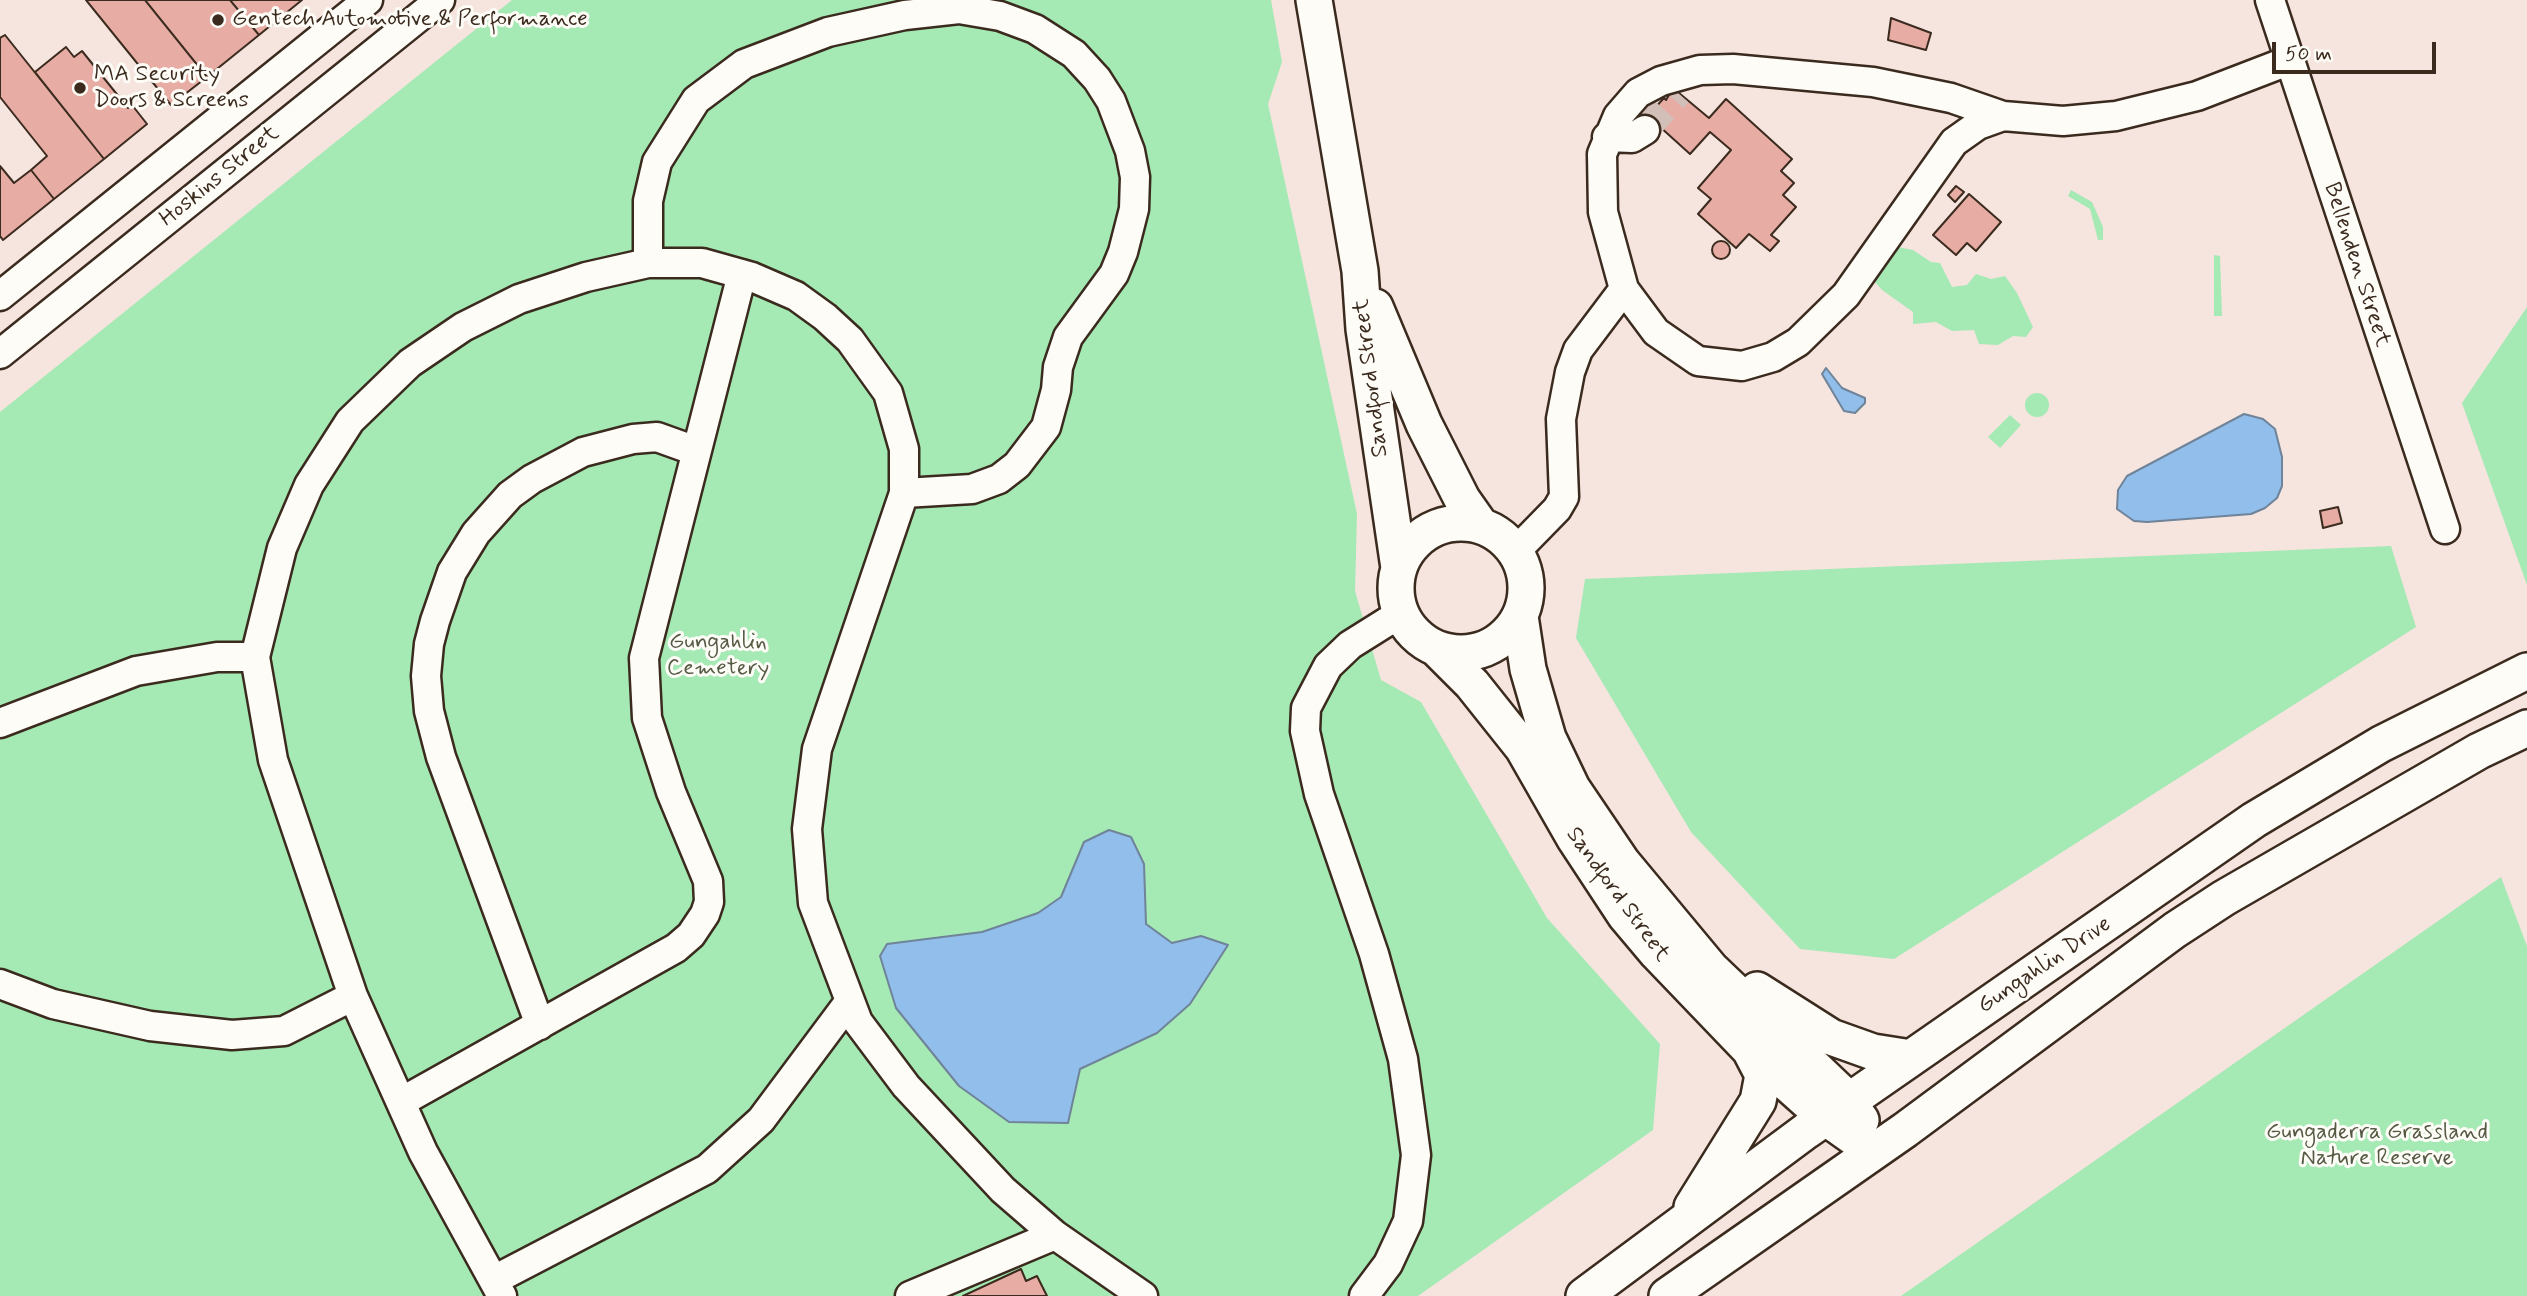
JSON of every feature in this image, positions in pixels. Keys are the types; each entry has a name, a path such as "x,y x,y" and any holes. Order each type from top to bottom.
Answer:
{"main road":[{"name":"Sandford Street","path":"1314,0 1360,271 1364,329 1399,568"},
{"name":"Sandford Street","path":"1360,271 1424,424 1462,499 1481,526"},
{"path":"1447,524 1481,526 1500,536 1515,552 1526,583 1520,616 1511,630 1485,649 1453,653 1437,649 1415,634 1401,613 1396,591 1399,568 1411,546 1431,530 1447,524"},
{"name":"Sandford Street","path":"1520,616 1528,669 1548,738 1572,788 1622,862 1662,913 1837,1109"},
{"name":"Sandford Street","path":"1437,649 1472,684 1523,748 1575,839 1625,915 1691,992 1750,1050 1837,1109"},
{"name":"Gungahlin Drive","path":"1584,1296 1837,1109 2254,820 2381,744 2527,671"},
{"name":"Gungahlin Drive","path":"1667,1296 2224,898 2479,751 2527,728"},
{"path":"1662,913 1716,960 1806,1024 1860,1048 1910,1058"},
{"path":"1678,1227 1758,1101 1763,1075 1750,1050"},
{"path":"1837,1109 1874,1150"}],"street":[{"name":"Hoskins Street","path":"0,296 368,0"},
{"name":"Hoskins Street","path":"0,354 440,0"},
{"name":"Bellenden Street","path":"2270,0 2445,529"},
{"path":"648,263 649,201 657,162 696,100 744,64 828,32 905,15 959,9 1000,16 1035,29 1074,54 1097,79 1111,101 1130,150 1135,177 1134,209 1123,252 1114,274 1068,337 1058,367 1056,390 1046,427 1017,466 999,479 972,489 904,493"},
{"path":"2003,116 1978,125 1954,142 1846,295 1807,335 1773,357 1742,366 1698,361 1656,332 1624,289 1603,212 1600,169 1607,137 1618,116 1638,93 1661,81 1700,70 1733,69 1894,85 1951,98 2003,116 2063,121 2116,116 2197,96 2288,61"},
{"path":"1678,93 1700,70"},
{"path":"276,74 305,108"},
{"path":"1607,137 1632,138 1645,130"},
{"path":"849,1002 761,1120 707,1169 498,1288 423,1152 353,996 273,760 256,657 282,548 309,485 350,421 410,363 463,327 519,299 586,277 648,263 702,263 742,274 796,296 825,317 850,341 888,393 904,449 904,493 817,748 807,829 813,903 858,1021 906,1086 1003,1190 1055,1235 1143,1296"},
{"path":"401,1102 676,948 701,922 709,902 708,881 657,755 644,690 644,658 742,274"},
{"path":"1515,552 1557,509 1564,497 1561,419 1567,380 1578,349 1624,289"},
{"path":"540,1024 470,841 432,723 426,676 429,644 435,621 452,572 476,533 510,495 532,479 583,452 633,439 657,437 696,451"},
{"path":"1364,1296 1388,1264 1408,1221 1416,1155 1403,1059 1374,954 1319,794 1305,731 1306,708 1328,666 1350,645 1401,613"},
{"path":"0,723 136,671 217,657 256,657"},
{"path":"0,984 53,1004 150,1026 232,1035 284,1031 353,996"},
{"path":"910,1296 1055,1235"}],"green space":[{"name":"Gungahlin Cemetery","path":"512,0 1271,0 1282,62 1268,104 1357,514 1355,591 1381,680 1421,702 1547,918 1660,1044 1653,1130 1418,1296 0,1296 0,412"},
{"path":"2071,190 2092,202 2103,227 2103,240 2098,240 2090,209 2068,196"},
{"path":"1893,246 1913,250 1931,262 1940,263 1952,287 1967,285 1976,274 1991,279 2005,276 2017,293 2033,327 2026,337 2013,336 1998,345 1979,344 1974,330 1952,331 1936,322 1913,324 1913,312 1882,290 1870,276"},
{"path":"2214,255 2220,256 2222,316 2214,316"},
{"path":"2527,307 2527,585 2462,403"},
{"path":"2037,393 2045,397 2049,405 2045,413 2037,417 2029,413 2025,405 2029,397"},
{"path":"2010,415 2021,425 2000,448 1988,437"},
{"path":"2391,546 2416,627 1894,959 1800,949 1691,832 1576,638 1585,579"},
{"name":"Gungaderra Grassland Nature Reserve","path":"2501,877 2527,946 2527,1296 1901,1296"}],"water":[{"path":"1826,368 1842,388 1865,398 1865,403 1855,413 1844,411 1822,374"},
{"path":"2244,414 2263,419 2275,429 2282,457 2282,486 2277,498 2265,508 2251,514 2147,522 2134,521 2117,509 2118,490 2127,476"},
{"path":"1109,830 1131,837 1144,864 1146,924 1172,943 1201,936 1228,945 1190,1004 1157,1033 1080,1069 1068,1123 1009,1122 959,1086 896,1008 880,956 887,944 982,932 1038,913 1061,897 1084,842"}],"building":[{"path":"86,0 145,0 207,77 171,105"},
{"path":"145,0 230,0 259,35 207,77"},
{"path":"230,0 302,0 259,35"},
{"path":"1891,18 1931,33 1926,50 1888,40"},
{"path":"5,35 104,159 54,199 31,170 47,156 0,97 0,38"},
{"name":"MA Security Doors & Screens","path":"66,47 74,57 82,51 128,108 132,105 147,124 104,159 35,72"},
{"path":"1673,88 1709,118 1726,99 1792,159 1781,171 1794,183 1783,195 1796,207 1771,235 1779,241 1770,251 1749,234 1736,248 1698,214 1711,199 1698,188 1731,150 1710,132 1690,154 1659,126 1651,136 1639,125 1664,98 1666,100"},
{"path":"0,166 14,183 31,170 54,199 3,240 0,236"},
{"path":"1956,186 1964,192 1955,202 1948,195"},
{"path":"1969,194 2001,222 1976,251 1967,243 1956,255 1933,235"},
{"path":"1721,241 1727,244 1730,250 1727,256 1721,259 1715,256 1712,250 1715,244"},
{"path":"2338,507 2342,523 2323,528 2320,511"},
{"path":"1021,1269 1026,1281 1037,1276 1047,1296 963,1296"}],"tunnel":[{"path":"1645,130 1678,93"}],"place":[{"name":"Gentech Automotive & Performance","path":"218,20"},
{"name":"MA Security Doors & Screens","path":"80,88"}]}
